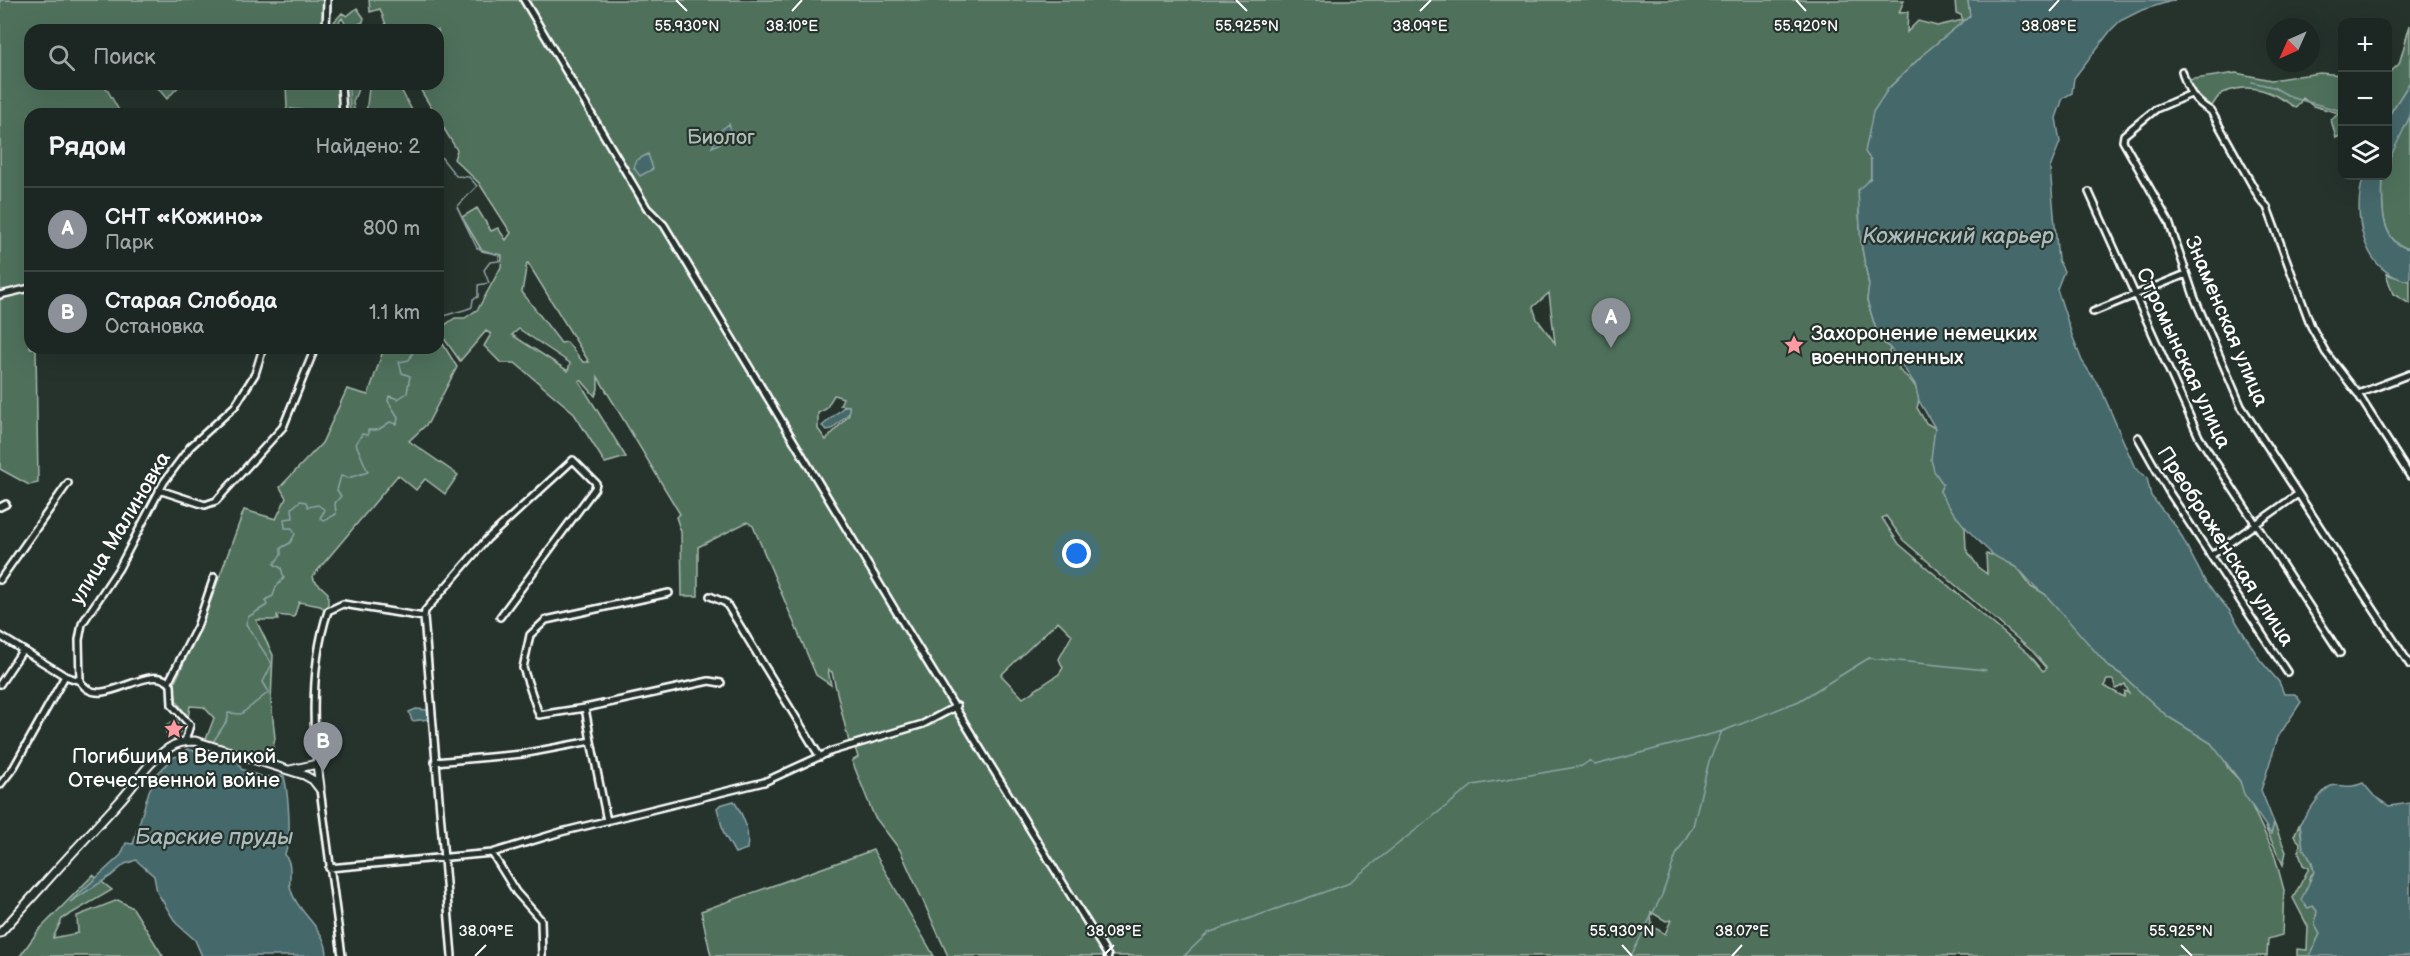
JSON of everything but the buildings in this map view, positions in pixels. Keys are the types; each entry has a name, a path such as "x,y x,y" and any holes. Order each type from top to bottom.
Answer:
{"street":[{"path":"326,24 327,0"},
{"path":"524,0 647,208 664,225 900,618 957,706 1108,956"},
{"path":"2182,71 2191,94 2201,106 2211,111 2260,199 2267,207 2311,326 2326,353 2358,394 2410,476"},
{"path":"341,90 343,108"},
{"name":"Знаменская улица","path":"2191,94 2156,109 2122,138 2169,222 2186,273 2241,406 2410,665"},
{"name":"Стромынская улица","path":"2089,192 2199,437 2340,653"},
{"path":"2093,312 2186,273"},
{"path":"0,295 24,289"},
{"name":"улица Малиновка","path":"80,681 79,640 82,624 119,568 159,490 190,447 235,406 255,374 260,354"},
{"path":"159,490 205,505 216,501 283,427 313,354"},
{"path":"2358,394 2410,374"},
{"name":"Преображенская улица","path":"2138,437 2169,492 2287,672"},
{"path":"452,956 435,762 425,611 488,539 573,460 596,483 595,488 500,617"},
{"path":"0,580 68,483"},
{"path":"2212,555 2298,494"},
{"path":"0,507 6,504"},
{"path":"185,741 189,725 172,705 169,681 197,627 214,577"},
{"path":"669,593 546,620 530,636 523,668 539,715 585,708 709,681 721,683"},
{"path":"710,596 726,603 820,757"},
{"path":"342,956 320,789 316,778 313,723 321,632 328,611 343,604 424,617"},
{"path":"0,636 22,651 65,676 80,681 86,688 96,692 125,688 158,676 169,681"},
{"path":"0,684 22,651"},
{"path":"0,785 14,767 65,676"},
{"path":"329,868 492,853 607,821 764,782 846,746 923,724 957,706"},
{"path":"585,708 607,821"},
{"path":"0,933 78,843 120,801 149,763 170,747 185,741 316,778"},
{"path":"435,762 522,754 591,741"},
{"path":"290,770 317,764"},
{"path":"492,853 516,892 541,920 542,956"}],"green space":[{"path":"0,0 323,0 323,24 24,24 24,90 107,90 118,108 24,108 24,354 36,354 38,483 29,485 0,469"},
{"name":"Биолог","path":"369,0 1904,0 1899,13 1908,12 1907,32 1918,21 1937,26 1963,20 1961,15 1956,13 1955,0 1968,0 1970,16 1926,52 1888,89 1871,160 1871,178 1859,211 1861,243 1869,285 1867,300 1879,339 1890,348 1889,353 1899,365 1899,370 1915,386 1919,396 1917,408 1926,423 1935,428 1933,457 1943,484 1940,491 1965,527 1966,549 1979,568 1987,574 1986,554 1994,555 2019,569 2031,586 2045,594 2108,666 2121,674 2167,716 2211,743 2240,781 2274,853 2284,890 2282,935 2268,939 2267,956 948,956 900,850 874,816 852,761 858,757 853,741 849,742 832,672 828,670 831,685 816,675 753,526 747,522 698,547 698,596 682,596 681,532 676,517 680,514 598,377 598,389 595,396 581,380 579,381 626,457 605,463 573,412 515,363 501,363 484,346 491,334 486,331 460,361 444,338 444,326 455,318 465,318 478,309 501,267 502,255 482,251 462,217 477,208 491,231 498,228 506,240 511,233 479,183 454,159 457,150 444,129 444,108 431,108 421,90 444,90 444,24 386,24 380,9 370,12","holes":["528,263 589,362 583,362 567,342 561,343 522,292","1549,293 1555,343 1537,319 1533,307","519,329 570,363 568,371 512,335","834,395 843,398 840,405 849,406 849,415 826,440 818,429 818,413 826,409","1886,516 1903,540 2033,652 2047,668 2043,671 2029,654 1899,544 1882,518","1058,621 1072,635 1059,659 1063,668 1059,674 1023,698 1001,675","2107,680 2113,680 2116,689 2125,684 2129,693 2125,691 2124,697 2104,686","1651,912 1666,921 1671,920 1665,934 1652,926"]},
{"path":"357,8 364,18 363,22 359,24 345,24 342,18 338,24 334,22 342,13 347,16"},
{"path":"2410,25 2410,82 2392,111 2392,70 2399,64"},
{"path":"2236,73 2271,80 2320,73 2338,75 2338,113 2313,106 2303,98 2296,108 2279,97 2253,88 2223,93 2211,108 2196,97 2187,80"},
{"path":"159,90 175,90 167,99"},
{"path":"286,90 339,90 340,108 287,108"},
{"path":"344,90 358,90 353,102 354,108 346,108"},
{"path":"369,90 401,90 411,108 367,108"},
{"path":"2338,114 2338,137 2336,138 2331,120"},
{"path":"2410,116 2410,249 2400,245 2392,238 2384,219 2383,180 2392,180 2392,150"},
{"path":"2386,274 2410,281 2410,304 2393,294"},
{"path":"444,346 457,367 428,423 409,441 458,475 445,494 425,479 416,490 398,475 313,576 314,580 328,593 328,611 320,606 299,602 294,617 277,615 278,620 256,620 273,655 271,701 275,738 270,763 205,742 214,718 204,707 190,706 188,718 176,700 174,684 201,627 244,510 276,519 286,498 280,487 322,443 347,389 368,395 382,354 444,354"},
{"path":"176,720 180,732 171,738 166,733 166,725"},
{"path":"2274,823 2286,852 2283,865 2265,827 2271,833"},
{"path":"2300,823 2303,843 2314,872 2309,878 2313,906 2317,911 2315,925 2320,934 2310,956 2297,956 2297,949 2307,950 2308,927 2293,898 2309,868 2303,865 2299,852 2300,843 2294,836"},
{"path":"873,850 934,956 711,956 701,911"},
{"path":"93,875 112,890 62,919 53,938 78,933 77,916 118,900 133,908 163,956 20,956 38,931"}],"water":[{"name":"Кожинский карьер","path":"1968,0 2175,0 2142,10 2120,21 2074,78 2072,93 2063,98 2056,118 2060,142 2050,168 2058,260 2064,271 2057,289 2082,361 2101,389 2135,468 2147,478 2151,496 2177,528 2206,583 2229,610 2260,660 2279,682 2284,694 2295,694 2301,702 2278,737 2261,790 2274,823 2271,834 2244,794 2240,781 2211,743 2167,716 2121,674 2108,666 2045,594 2018,569 1990,552 1956,516 1940,491 1943,484 1934,471 1931,459 1935,428 1919,401 1915,384 1890,348 1879,339 1867,300 1869,285 1861,243 1858,190 1871,178 1871,160 1865,152 1873,112 1888,89 1926,52 1970,16"},
{"path":"2410,82 2410,116 2392,154 2392,126 2392,111"},
{"path":"729,124 731,130 726,140 712,147 720,131"},
{"path":"648,154 653,169 640,176 634,168 637,160"},
{"path":"2363,180 2383,180 2384,219 2392,238 2400,245 2410,249 2410,281 2394,276 2381,267 2371,255 2360,224 2360,191"},
{"path":"845,406 849,406 849,413 832,429 827,430 822,426"},
{"path":"416,709 428,710 429,719 412,721 409,712"},
{"name":"Барские пруды","path":"187,749 239,762 241,769 263,777 284,776 289,829 287,849 284,855 290,865 290,886 298,904 322,937 327,956 202,956 195,940 176,923 157,892 154,876 136,860 125,864 111,876 70,902 121,855 126,843 133,844 149,791 158,773 174,757"},
{"path":"2363,783 2374,796 2389,806 2410,803 2410,956 2310,956 2320,934 2315,925 2317,911 2313,906 2308,908 2301,900 2314,872 2312,862 2303,848 2300,823 2327,788 2335,785 2353,786"},
{"path":"734,801 743,818 748,836 747,849 735,853 724,834 717,808"}],"waterway":[{"path":"330,24 331,0"},
{"path":"2252,82 2273,87 2293,98 2338,110"},
{"path":"349,90 350,108"},
{"path":"444,161 456,176 469,177 477,186 457,207 477,248 499,255 499,261 490,262 484,270 489,283 478,285 478,297 473,299 472,307 444,316"},
{"path":"213,742 228,719 228,713 241,714 269,692 263,682 272,664 246,624 248,617 267,605 265,600 273,596 276,587 284,578 281,568 274,564 281,555 281,548 290,543 295,534 292,528 285,528 284,519 293,518 292,508 300,501 306,502 308,507 318,505 325,510 320,518 324,521 336,514 335,503 341,496 337,490 341,476 348,478 368,472 356,444 362,434 368,435 368,430 379,429 390,422 397,424 398,417 388,401 389,396 398,399 407,393 410,376 402,373 399,362 409,360 412,354"},
{"path":"1184,956 1208,933 1347,884 1473,785 1582,766 1589,761 1595,765 1723,731 1799,701 1869,658 1986,670"},
{"path":"1631,956 1662,895 1676,855 1693,826 1709,761 1722,731"}],"place":[{"name":"Захоронение немецких военнопленных","path":"1794,345"},
{"name":"СНТ «Кожино»","path":"1611,348"},
{"name":"Погибшим в Великой Отечественной войне","path":"174,729"},
{"name":"Старая Слобода","path":"323,772"}]}
